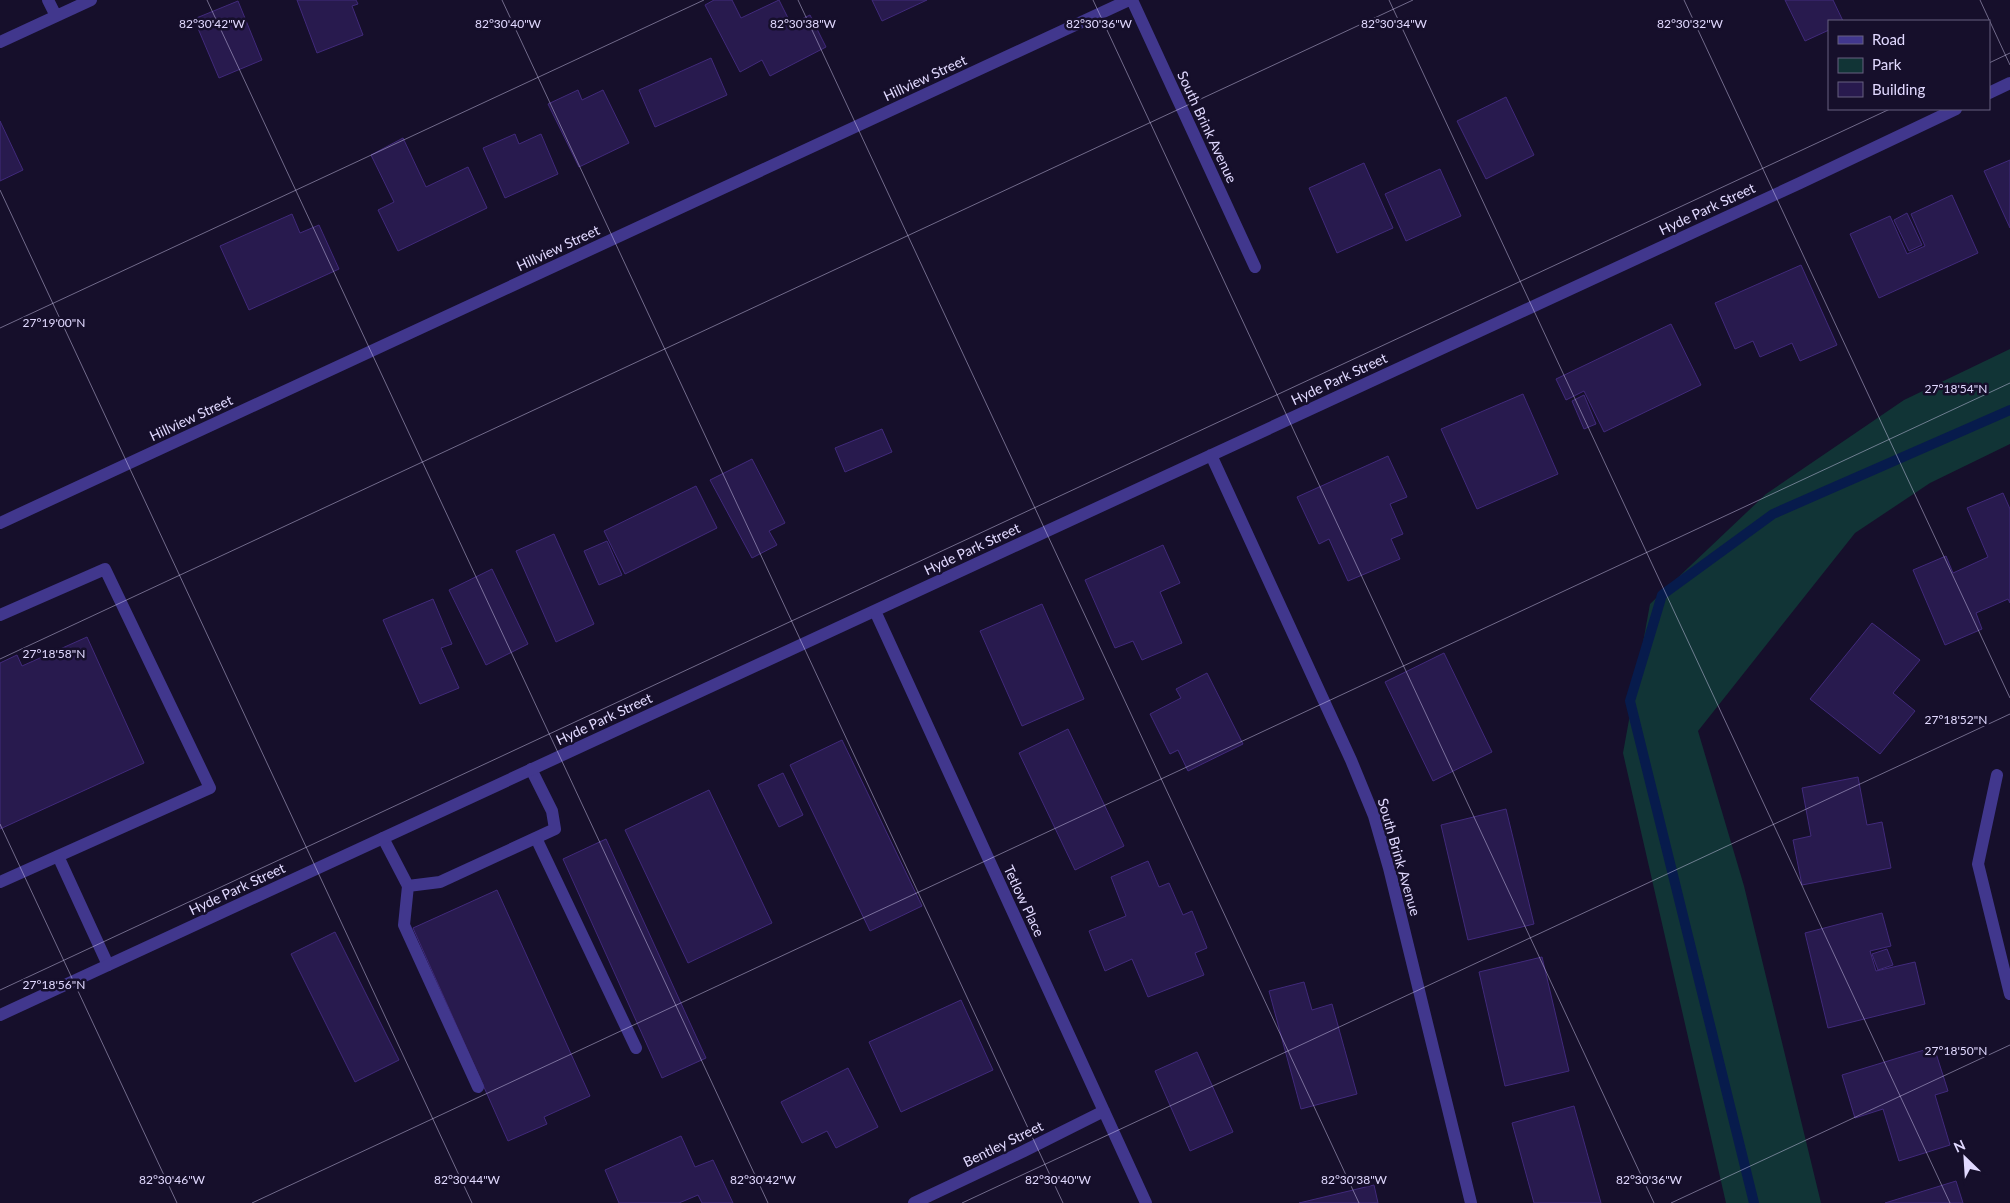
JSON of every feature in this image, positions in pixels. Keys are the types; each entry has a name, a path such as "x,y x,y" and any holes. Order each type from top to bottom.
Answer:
{"street":[{"path":"48,0 56,16"},
{"path":"0,42 91,0"},
{"name":"South Brink Avenue","path":"1130,0 1255,267"},
{"name":"Hillview Street","path":"0,523 1130,0"},
{"path":"1990,93 2010,83"},
{"name":"Hyde Park Street","path":"0,1016 1954,110"},
{"name":"South Brink Avenue","path":"1211,455 1351,760 1374,816 1389,868 1470,1203"},
{"path":"0,615 105,569 210,788 0,882"},
{"name":"Tetlow Place","path":"874,611 1146,1203"},
{"path":"408,886 440,882 554,829 552,811 531,770"},
{"path":"1997,775 1978,864 2010,994"},
{"path":"383,838 408,886 404,925 478,1087"},
{"path":"536,838 636,1048"},
{"path":"58,856 108,966"},
{"name":"Bentley Street","path":"914,1203 1024,1152 1104,1111"}],"green space":[{"path":"2010,349 2010,444 1930,483 1855,533 1698,731 1744,886 1821,1203 1726,1203 1623,753 1650,604 1766,494 1904,400"}],"building":[{"path":"297,0 356,0 358,4 352,6 363,35 317,53"},
{"path":"714,0 732,0 741,18 779,0 791,24 810,15 826,47 770,76 762,60 740,72 705,5"},
{"path":"872,0 927,0 882,21"},
{"path":"1785,0 1833,0 1843,20 1828,20 1828,30 1805,41"},
{"path":"238,1 262,60 219,78 194,19"},
{"path":"711,58 727,95 655,127 639,90"},
{"path":"578,90 582,100 603,90 629,143 579,167 548,104"},
{"path":"1506,97 1534,155 1486,179 1457,121"},
{"path":"0,121 23,170 0,181"},
{"path":"515,134 519,144 541,134 558,174 505,198 483,148"},
{"path":"403,138 426,187 468,167 487,208 398,251 378,210 394,202 371,155"},
{"path":"2010,160 2010,228 1984,171"},
{"path":"1364,163 1393,228 1337,253 1309,188"},
{"path":"1440,169 1461,216 1406,241 1385,194"},
{"path":"1952,195 1978,253 1879,298 1850,234 1890,216 1907,254 1925,246 1911,214"},
{"path":"1907,213 1922,245 1909,251 1894,220"},
{"path":"292,214 300,233 319,225 339,269 249,310 220,246"},
{"path":"1801,265 1837,345 1800,361 1792,343 1760,357 1753,341 1735,349 1715,303"},
{"path":"1671,324 1701,385 1604,432 1584,391 1566,400 1556,379"},
{"path":"1523,394 1558,474 1477,509 1441,429"},
{"path":"1584,395 1596,424 1584,429 1572,401"},
{"path":"882,429 892,452 845,472 835,448"},
{"path":"1388,456 1407,497 1390,504 1403,534 1391,539 1400,559 1348,581 1329,539 1319,544 1297,497"},
{"path":"752,459 785,523 769,531 777,545 752,558 710,480"},
{"path":"696,486 717,528 625,574 604,531"},
{"path":"2003,493 2010,509 2010,603 2008,599 1976,613 1982,629 1945,645 1913,570 1946,556 1953,573 1988,557 1967,508"},
{"path":"554,534 594,624 556,642 516,551"},
{"path":"607,541 622,575 599,585 584,551"},
{"path":"1163,545 1180,583 1160,592 1182,643 1142,660 1133,641 1115,648 1085,580"},
{"path":"492,569 528,644 486,665 449,590"},
{"path":"433,599 452,644 441,648 459,688 420,704 383,620"},
{"path":"1042,604 1084,699 1022,726 980,631"},
{"path":"1872,623 1920,660 1893,693 1915,711 1880,754 1810,699"},
{"path":"87,637 144,763 0,829 0,663 17,655 22,666"},
{"path":"1444,653 1492,752 1433,781 1385,682"},
{"path":"1207,673 1243,744 1188,771 1178,750 1170,754 1150,714 1181,698 1176,689"},
{"path":"1068,729 1124,846 1075,870 1019,753"},
{"path":"842,740 922,906 870,931 790,765"},
{"path":"783,773 803,815 779,827 758,785"},
{"path":"1858,777 1867,825 1882,822 1891,868 1802,885 1793,840 1811,836 1802,788"},
{"path":"709,790 772,923 688,963 625,830"},
{"path":"1506,809 1534,924 1468,940 1441,825"},
{"path":"606,839 706,1058 662,1078 563,859"},
{"path":"1148,861 1159,887 1169,883 1183,915 1192,911 1207,948 1195,953 1204,975 1148,997 1132,959 1105,971 1089,931 1126,916 1111,877"},
{"path":"497,890 590,1096 544,1117 547,1124 508,1141 413,928"},
{"path":"1882,913 1891,946 1870,951 1876,971 1915,962 1925,1004 1828,1028 1805,933"},
{"path":"335,932 399,1060 355,1082 291,954"},
{"path":"1887,949 1893,965 1878,970 1872,954"},
{"path":"1542,957 1569,1071 1505,1086 1479,972"},
{"path":"1304,982 1312,1010 1332,1004 1357,1094 1301,1109 1269,991"},
{"path":"961,1000 993,1070 901,1112 869,1042"},
{"path":"1934,1047 1948,1091 1935,1095 1950,1145 1899,1161 1883,1109 1855,1118 1842,1075"},
{"path":"1197,1052 1233,1132 1190,1151 1155,1071"},
{"path":"848,1068 878,1127 836,1148 827,1131 802,1143 781,1102"},
{"path":"1574,1106 1601,1203 1534,1203 1512,1123"},
{"path":"681,1136 695,1167 713,1160 733,1203 702,1203 698,1195 679,1203 619,1203 605,1170"},
{"path":"1956,1181 1963,1203 1885,1203"},
{"path":"1374,1185 1378,1203 1299,1203"}],"waterway":[{"path":"1754,1203 1630,701 1662,595 1773,514 2010,410"}]}
